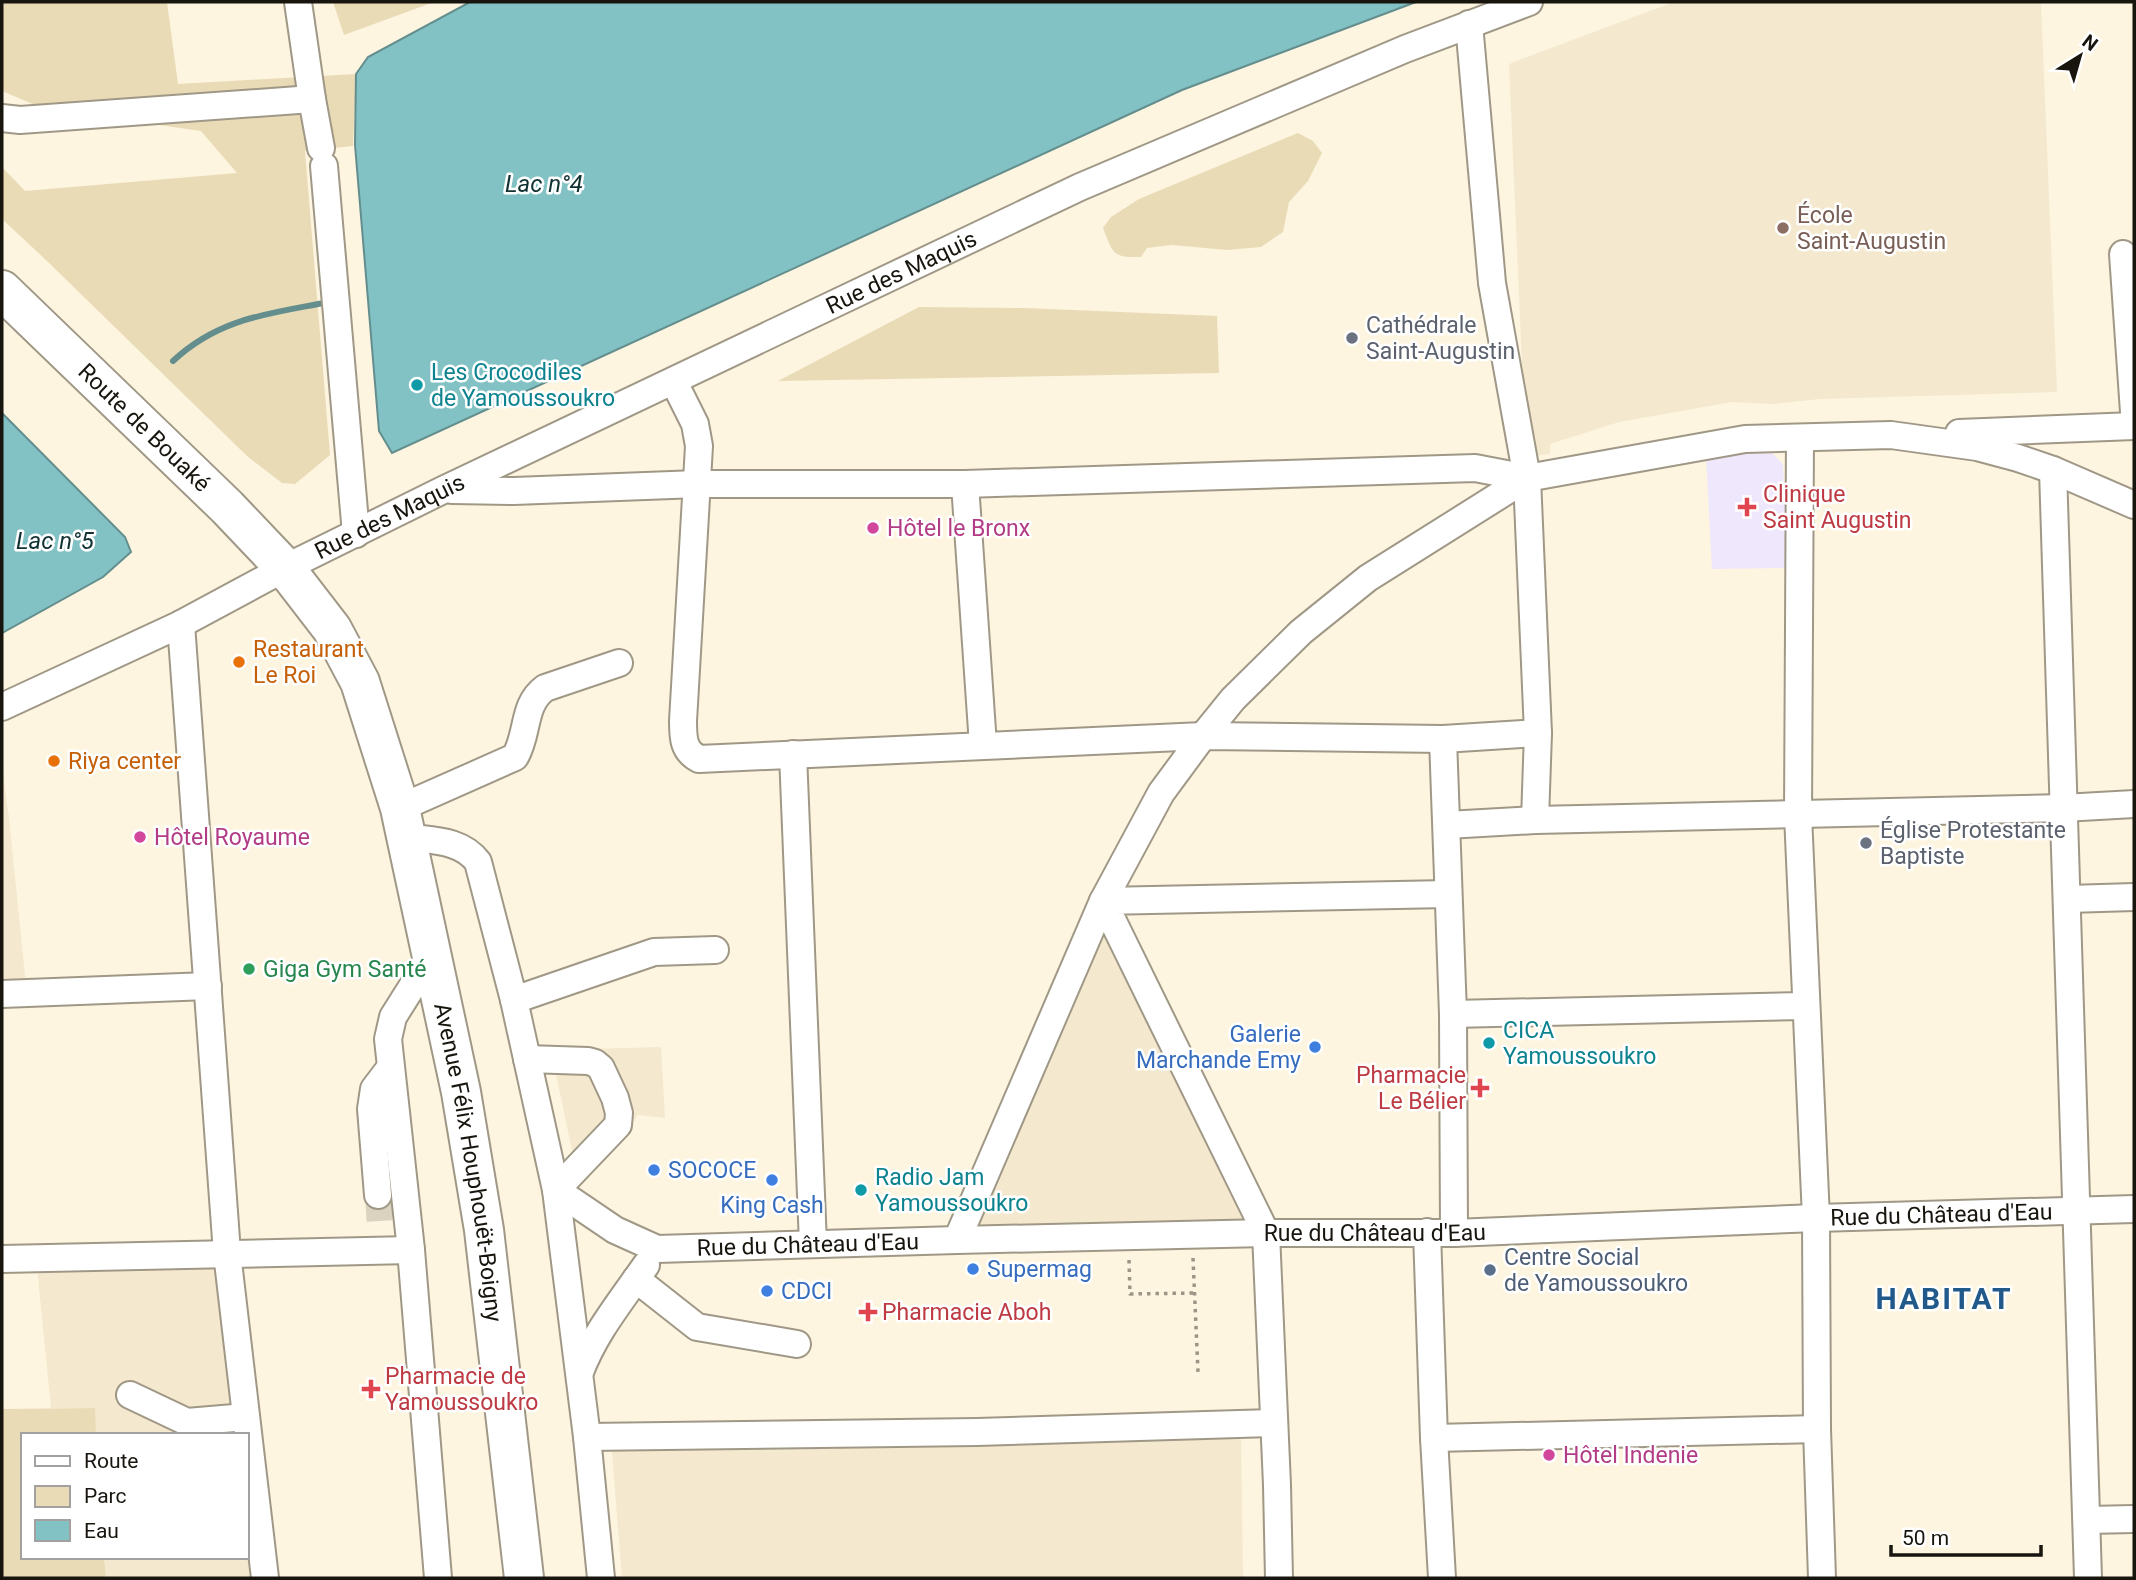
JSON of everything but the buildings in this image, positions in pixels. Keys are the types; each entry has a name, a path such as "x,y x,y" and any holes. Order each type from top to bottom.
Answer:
{"highway":[{"name":"Route de Bouaké","path":"2,290 227,508 285,568"},
{"name":"Avenue Félix Houphouët-Boigny","path":"285,568 332,629 360,682 403,823 461,1092 484,1230 524,1578"}],"street":[{"path":"298,2 323,157 356,534"},
{"name":"Rue des Maquis","path":"2,707 181,624 285,568 443,490 1080,187 1405,49 1529,2"},
{"path":"1469,24 1492,284 1527,478 1538,733 1535,820"},
{"path":"2,118 20,120 312,99"},
{"path":"2123,254 2134,412"},
{"path":"674,382 695,424 699,446 683,721 684,743 691,755 699,759 1203,736 1443,739 1538,733"},
{"path":"443,490 514,491 698,484 965,484 1475,468 1527,478 1745,439 2134,426"},
{"path":"1891,435 1977,447 2053,470 2134,505"},
{"path":"1800,439 1798,814 1816,1218 1817,1429 1822,1578"},
{"path":"2053,470 2088,1578"},
{"path":"957,1240 1103,901 1161,793 1203,736 1233,699 1301,632 1368,578 1527,478"},
{"path":"965,484 983,745"},
{"path":"181,624 228,1253 248,1433"},
{"path":"403,823 515,757 523,744 531,701 538,693 545,688 619,663"},
{"path":"1443,739 1453,1014 1454,1233"},
{"path":"793,754 813,1244"},
{"path":"1447,825 1535,820 2063,808 2134,804"},
{"path":"403,823 454,844 472,854 478,862 514,1000 556,1190 587,1437 601,1578"},
{"path":"1103,901 1448,894"},
{"path":"2068,900 2134,897"},
{"path":"1103,901 1266,1234 1279,1578"},
{"path":"514,1000 654,952 715,950"},
{"path":"432,955 389,1027 390,1068 410,1250 438,1578"},
{"path":"2,994 208,986"},
{"path":"1453,1014 1805,1006"},
{"path":"527,1059 595,1063 606,1077 620,1113 615,1129 556,1190"},
{"path":"378,1195 371,1110 374,1089 390,1068"},
{"name":"Rue du Château d'Eau","path":"556,1190 615,1230 657,1249 1193,1235 1454,1233 1816,1218 2134,1209"},
{"path":"380,1227 390,1239 410,1250"},
{"path":"1427,1232 1442,1578"},
{"path":"579,1373 588,1351 657,1249"},
{"path":"2,1259 410,1250"},
{"path":"636,1279 697,1327 797,1344"},
{"path":"131,1395 187,1422 246,1418"},
{"path":"587,1437 977,1432 1274,1423"},
{"path":"1434,1438 1817,1429"},
{"path":"248,1435 265,1578"},
{"path":"2087,1520 2134,1519"}],"path":[{"path":"1193,1235 1198,1372"},
{"path":"1128,1237 1130,1294 1194,1293"}],"shaded area":[{"name":"École Saint-Augustin","path":"1674,2 2041,2 2057,392 1820,399 1772,404 1732,402 1619,422 1550,444 1550,454 1526,457 1509,64"},
{"name":"Clinique Saint Augustin","path":"1771,452 1783,464 1788,568 1712,569 1706,457"},
{"path":"2,765 9,818 26,985 2,986"},
{"path":"1106,929 1258,1226 970,1228"},
{"path":"661,1047 665,1118 638,1115 604,1161 575,1165 551,1050"},
{"path":"227,1253 244,1433 96,1433 94,1408 51,1408 36,1257"},
{"path":"1241,1432 1243,1578 622,1578 611,1441"},
{"path":"248,1478 257,1578 106,1578 104,1559 248,1559"}],"green space":[{"path":"2,2 167,2 178,84 356,74 353,146 305,151 330,455 295,484 282,483 247,456 2,219 2,167 25,191 237,173 201,131 42,108 2,91"},
{"path":"333,2 434,2 344,35"},
{"path":"1298,133 1313,141 1322,153 1308,181 1289,202 1283,232 1261,247 1227,250 1171,245 1147,248 1141,257 1119,255 1112,248 1103,228 1111,217 1139,199"},
{"path":"919,307 1024,308 1217,316 1219,373 778,381"},
{"path":"95,1408 96,1433 21,1433 21,1559 104,1559 106,1578 2,1578 2,1409"}],"water":[{"name":"Lac n°4","path":"470,2 1416,2 1182,90 392,453 379,431 355,145 356,74 368,57"},
{"name":"Lac n°5","path":"2,413 125,537 131,552 103,577 2,633"}],"waterway":[{"path":"173,361 190,347 225,327 263,315 324,303"}],"tunnel":[{"path":"378,1195 380,1227"}],"place":[{"name":"École Saint-Augustin","path":"1783,228"},
{"name":"Cathédrale Saint-Augustin","path":"1352,338"},
{"name":"Les Crocodiles de Yamoussoukro","path":"417,385"},
{"name":"Clinique Saint Augustin","path":"1747,507"},
{"name":"Hôtel le Bronx","path":"873,528"},
{"name":"Restaurant Le Roi","path":"239,662"},
{"name":"Riya center","path":"54,761"},
{"name":"Hôtel Royaume","path":"140,837"},
{"name":"Église Protestante Baptiste","path":"1866,843"},
{"name":"Giga Gym Santé","path":"249,969"},
{"name":"CICA Yamoussoukro","path":"1489,1043"},
{"name":"Galerie Marchande Emy","path":"1315,1047"},
{"name":"Pharmacie Le Bélier","path":"1480,1088"},
{"name":"SOCOCE","path":"654,1170"},
{"name":"King Cash","path":"772,1180"},
{"name":"Radio Jam Yamoussoukro","path":"861,1190"},
{"name":"Supermag","path":"973,1269"},
{"name":"Centre Social de Yamoussoukro","path":"1490,1270"},
{"name":"CDCI","path":"767,1291"},
{"name":"Pharmacie Aboh","path":"868,1312"},
{"name":"Pharmacie de Yamoussoukro","path":"371,1389"},
{"name":"Hôtel Indenie","path":"1549,1455"}],"district":[{"name":"HABITAT","path":"1944,1299"}]}
